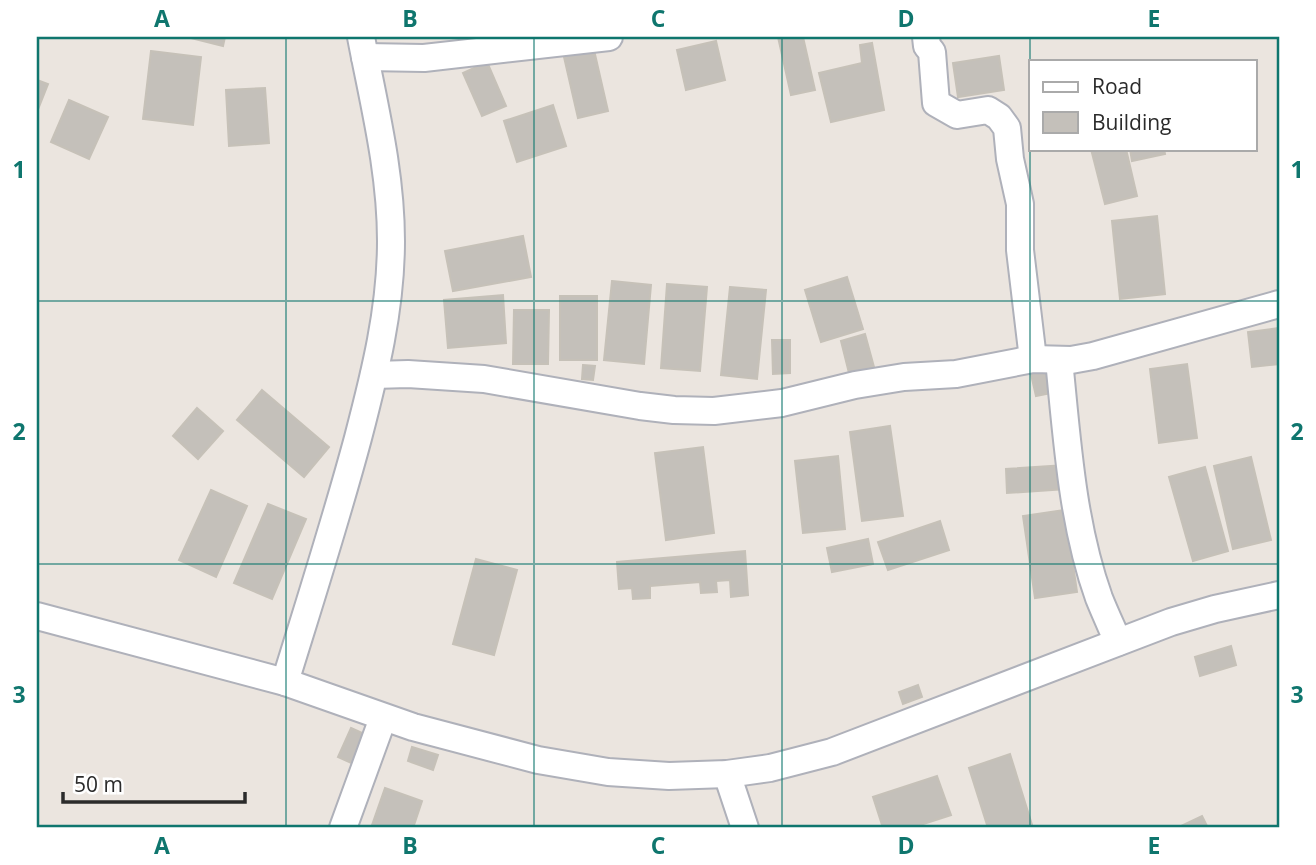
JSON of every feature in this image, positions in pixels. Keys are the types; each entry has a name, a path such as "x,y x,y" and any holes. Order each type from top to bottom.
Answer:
{"street":[{"path":"285,682 340,507 386,318 391,240 388,173 363,47 424,58 609,37"},
{"path":"926,37 927,46 932,52 936,103 957,115 988,110 999,117 1007,128 1010,159 1020,204 1020,250 1072,474 1081,531 1098,596 1118,642"},
{"path":"374,375 408,374 484,379 651,407 714,411 782,403 904,376 956,374 1046,360 1071,360 1102,354 1279,304"},
{"path":"37,616 285,682 383,718 538,760 608,772 668,776 727,774 769,768 832,752 1118,642 1214,609 1279,595"},
{"path":"343,828 383,718"},
{"path":"727,774 746,828"}],"building":[{"path":"187,37 225,37 223,46"},
{"path":"778,37 803,37 815,90 791,95"},
{"path":"716,41 725,80 686,90 677,50"},
{"path":"872,43 884,110 831,122 819,73 862,63 860,45"},
{"path":"594,50 608,111 578,118 564,57"},
{"path":"151,51 201,57 193,125 143,119"},
{"path":"999,56 1004,90 958,97 953,63"},
{"path":"487,62 506,106 482,116 463,73"},
{"path":"37,80 48,84 37,112"},
{"path":"265,88 269,143 229,146 226,90"},
{"path":"69,100 108,117 89,159 51,142"},
{"path":"553,105 566,146 517,162 504,121"},
{"path":"1091,150 1126,150 1137,196 1105,204"},
{"path":"1130,150 1164,150 1165,154 1132,161"},
{"path":"1157,216 1165,294 1120,299 1112,221"},
{"path":"523,236 531,277 453,291 445,251"},
{"path":"847,277 863,329 821,342 805,290"},
{"path":"612,281 651,285 644,364 604,360"},
{"path":"667,284 707,287 700,371 661,368"},
{"path":"730,287 766,290 757,379 721,375"},
{"path":"503,295 506,343 448,348 444,300"},
{"path":"560,296 597,296 597,360 560,360"},
{"path":"514,310 549,310 548,364 513,364"},
{"path":"1279,328 1279,364 1252,367 1248,332"},
{"path":"865,334 874,367 849,373 841,341"},
{"path":"772,340 790,340 790,373 773,374"},
{"path":"1187,364 1197,438 1159,443 1150,369"},
{"path":"583,365 595,366 593,380 582,379"},
{"path":"1051,366 1056,392 1036,396 1030,370"},
{"path":"262,390 329,447 304,477 237,420"},
{"path":"197,408 223,431 198,459 173,436"},
{"path":"890,426 903,516 862,521 850,432"},
{"path":"703,447 714,533 666,540 655,453"},
{"path":"838,456 845,529 803,533 795,461"},
{"path":"1251,457 1271,540 1233,549 1214,466"},
{"path":"1065,465 1066,489 1007,493 1006,469"},
{"path":"1205,467 1228,551 1193,561 1169,477"},
{"path":"211,490 247,506 216,577 179,560"},
{"path":"268,504 306,519 272,599 234,583"},
{"path":"1065,510 1077,592 1035,598 1023,516"},
{"path":"940,521 949,550 888,570 878,542"},
{"path":"868,539 873,564 832,572 827,548"},
{"path":"745,551 748,595 731,597 730,580 716,581 717,592 701,593 700,582 650,586 650,598 633,599 632,588 619,589 617,562"},
{"path":"476,559 517,570 494,655 453,644"},
{"path":"1231,646 1236,665 1200,676 1195,657"},
{"path":"918,685 922,697 903,704 899,692"},
{"path":"351,728 371,737 358,766 338,757"},
{"path":"412,747 438,755 433,770 408,761"},
{"path":"1010,754 1033,828 988,828 969,768"},
{"path":"937,776 951,815 911,828 883,828 873,797"},
{"path":"385,788 422,801 413,828 371,828"},
{"path":"1202,816 1208,828 1177,828"}]}
